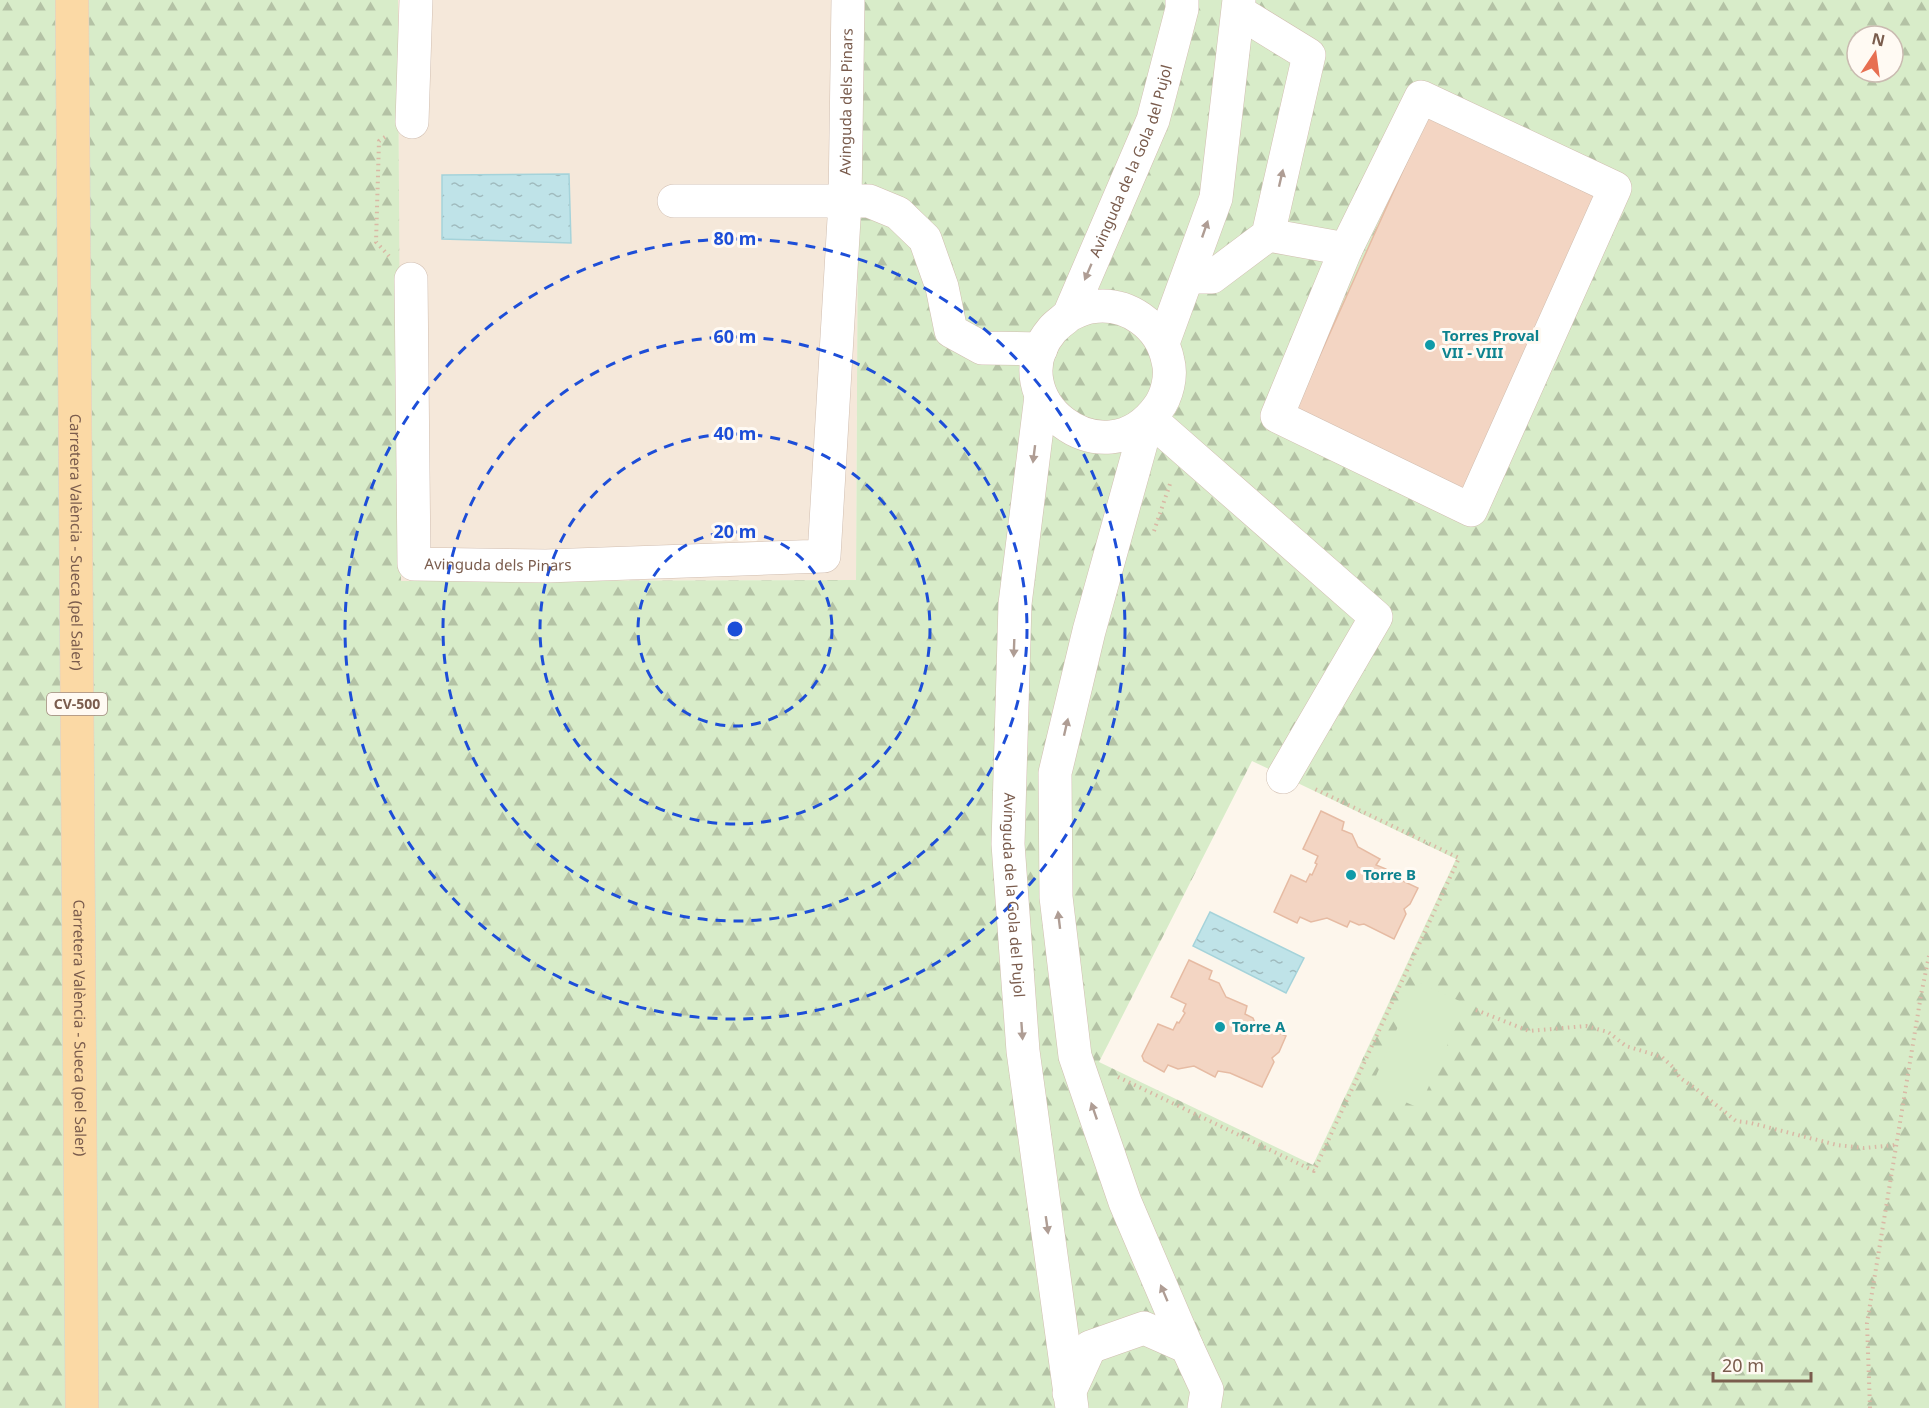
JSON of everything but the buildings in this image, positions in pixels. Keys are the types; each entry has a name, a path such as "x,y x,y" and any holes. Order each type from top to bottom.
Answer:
{"main road":[{"name":"Carretera València - Sueca (pel Saler)","path":"72,0 82,1408"}],"street":[{"path":"412,122 416,0"},
{"name":"Avinguda dels Pinars","path":"411,279 414,564 546,566 824,556 845,202 848,0"},
{"name":"Avinguda de la Gola del Pujol","path":"1069,315 1154,120 1182,9 1182,0"},
{"path":"1163,343 1216,198 1239,6 1309,55 1268,235 1212,277 1188,277"},
{"path":"1421,97 1615,188 1471,510 1276,416 1346,249 1421,97"},
{"path":"674,201 869,201 898,213 925,239 942,287 951,331 982,348 1041,349"},
{"path":"1268,235 1346,249"},
{"path":"1149,420 1129,433 1108,438 1087,436 1068,428 1052,414 1041,396 1037,381 1037,365 1041,349 1052,330 1069,315 1089,307 1112,306 1133,313 1150,325 1163,343 1169,363 1169,383 1162,402 1149,420 1089,631 1055,773 1056,897 1075,1056 1125,1202 1207,1390 1204,1408"},
{"name":"Avinguda de la Gola del Pujol","path":"1041,396 1015,604 1008,844 1023,1051 1070,1401"},
{"path":"1149,420 1376,617 1296,782"},
{"path":"1070,1401 1090,1347 1144,1328 1187,1347"}],"path":[{"path":"411,279 376,242 380,141 412,122"},
{"path":"1153,534 1181,447"},
{"path":"1112,1074 1314,1171 1459,858 1296,782"},
{"path":"1870,1408 1867,1323 1929,956"},
{"path":"1476,1010 1529,1031 1586,1026 1608,1032 1626,1046 1662,1057 1674,1068 1680,1078 1736,1121 1837,1144 1864,1148 1896,1146"}],"shaded area":[{"path":"398,0 859,0 856,580 400,581"}],"green space":[{"path":"0,0 398,0 401,581 856,580 859,0 1929,0 1929,1408 0,1408","holes":["1252,761 1456,859 1313,1165 1099,1062"]},
{"path":"1418,982 1466,1004 1419,1108 1371,1087"}],"water":[{"path":"569,174 571,243 442,239 442,175"},
{"path":"1210,912 1304,958 1286,993 1193,946"}],"place":[{"name":"Torres Proval VII - VIII","path":"1430,345"},
{"name":"Torre B","path":"1351,875"},
{"name":"Torre A","path":"1220,1027"}]}
